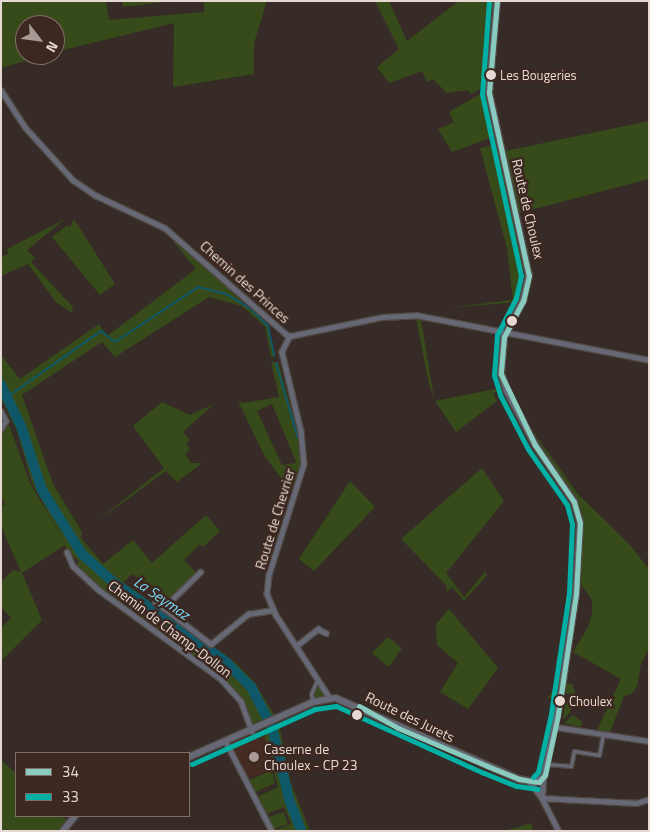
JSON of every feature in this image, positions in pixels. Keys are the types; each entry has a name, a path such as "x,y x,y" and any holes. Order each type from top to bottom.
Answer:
{"street":[{"name":"Route de Choulex","path":"497,1 489,93 529,271 522,301 506,331 500,362 505,387 539,451 574,502 580,522 576,594 556,726 541,780"},
{"name":"Chemin des Princes","path":"1,90 25,127 73,180 95,195 165,228 277,330 290,336 365,320 410,315 506,331 649,360"},
{"name":"Route de Chevrier","path":"290,336 282,352 301,431 304,464 267,584 273,610 317,680 324,685 330,698"},
{"path":"1,411 6,419 5,426 1,429"},
{"name":"Chemin de Champ-Dollon","path":"67,552 73,566 98,590 221,679 244,706 252,730"},
{"path":"164,608 201,572"},
{"path":"155,602 211,644 248,614 273,610"},
{"path":"296,646 318,629 326,633"},
{"path":"313,702 311,694 317,680"},
{"name":"Route des Jurets","path":"190,758 313,702 330,698 349,702 398,728 530,782 541,780"},
{"path":"556,726 649,741"},
{"path":"547,764 571,766 574,751 599,755 603,734"},
{"path":"226,742 272,831"},
{"path":"541,780 542,798"},
{"path":"530,782 542,798 559,831"},
{"path":"542,798 637,803 649,799"},
{"path":"63,831 74,817"}],"shaded area":[{"path":"253,733 264,733 274,769 244,780 223,746"}],"green space":[{"path":"1,1 106,1 109,20 204,12 204,1 267,1 254,43 254,74 173,87 174,23 65,50 65,15 15,15 15,64 1,68"},
{"path":"122,1 169,1 123,7"},
{"path":"375,1 389,1 407,41 459,1 493,1 484,83 480,89 471,94 468,90 447,93 433,79 427,82 422,71 389,83 377,67 399,49"},
{"path":"482,93 486,94 496,136 452,152 438,129 454,122 449,112"},
{"path":"649,121 649,179 519,213 506,151"},
{"path":"497,144 524,266 521,295 518,302 447,308 513,300 507,248 480,148"},
{"path":"65,219 27,250 35,258 31,262 73,307 72,313 56,302 28,264 1,276 1,257 9,254 7,249"},
{"path":"74,219 115,284 100,295 52,237 66,226 70,227"},
{"path":"175,239 268,326 274,357 271,357 265,327 242,306 209,297 115,357 102,342 22,395 53,484 82,532 81,538 103,564 133,540 152,563 206,515 220,531 203,547 200,544 184,560 197,574 169,601 162,603 156,599 151,594 153,591 133,574 123,582 235,662 255,683 275,716 252,731 241,701 214,673 214,668 199,662 165,633 160,634 132,613 131,608 121,602 117,603 75,568 79,561 67,552 65,545 22,573 42,620 1,661 1,628 11,618 1,607 1,582 13,570 21,572 1,526 1,507 5,504 1,496 1,432 9,425 30,483 64,541 32,483 17,431 1,398 1,355 20,379 99,324 107,336 196,269 173,241"},
{"path":"416,318 421,319 434,398 429,384"},
{"path":"271,362 278,362 300,440 301,467 292,492 265,457 238,401 243,403 279,397","holes":["272,404 296,462 282,465 257,411"]},
{"path":"500,388 502,391 493,393 497,401 456,432 435,401"},
{"path":"162,402 190,415 214,404 183,432 190,440 186,444 190,449 185,454 191,463 202,463 177,482 166,471 92,525 164,468 133,426"},
{"path":"530,427 578,494 630,545 649,569 649,649 641,664 637,686 632,694 624,696 610,732 597,730 621,679 573,652 588,627 592,613 592,600 580,583 582,511"},
{"path":"482,468 504,501 446,573 464,597 485,572 487,575 464,601 452,587 447,592 446,585 401,539"},
{"path":"350,481 375,507 314,571 299,559"},
{"path":"449,609 498,668 468,709 440,692 458,663 437,645 436,624"},
{"path":"388,637 402,648 389,667 372,653"},
{"path":"561,676 555,709 554,700 548,698"},
{"path":"566,683 572,684 576,695 570,712 563,720 565,701 570,702 571,694 566,693"},
{"path":"319,686 325,692 319,698 313,692"},
{"path":"573,715 582,722 580,727 564,723"},
{"path":"279,723 290,781 310,831 274,831 291,824 284,807 266,814 257,797 278,787 264,733"},
{"path":"1,760 15,772 15,817 63,817 67,820 58,831 1,831"},
{"path":"272,770 275,783 256,792 250,780"},
{"path":"284,812 288,824 272,830 268,817"},
{"path":"531,823 533,831 502,831 519,827"}],"waterway":[{"path":"7,397 101,331 115,342 198,287 226,294 251,309 268,326 274,355"},
{"path":"276,363 298,438"},
{"name":"La Seymaz","path":"1,385 21,426 42,490 82,554 112,581 226,662 251,687 272,727 289,799 301,831"}],"transit line":[{"name":"33","path":"489,1 482,94 521,276 516,298 497,335 494,375 500,395 528,449 567,505 572,524 569,593 551,714 538,772 533,777"},
{"name":"34","path":"497,1 489,93 529,276 523,301 504,337 501,374 535,445 574,502 580,523 576,594 558,715 545,775 539,782"},
{"name":"33","path":"192,764 315,709 336,706 484,773 517,786 538,789"},
{"name":"34","path":"359,706 398,728 487,766 519,779 539,782"}],"place":[{"name":"Les Bougeries","path":"491,75"},
{"name":"Choulex","path":"560,701"},
{"name":"Caserne de Choulex - CP 23","path":"254,757"}]}
